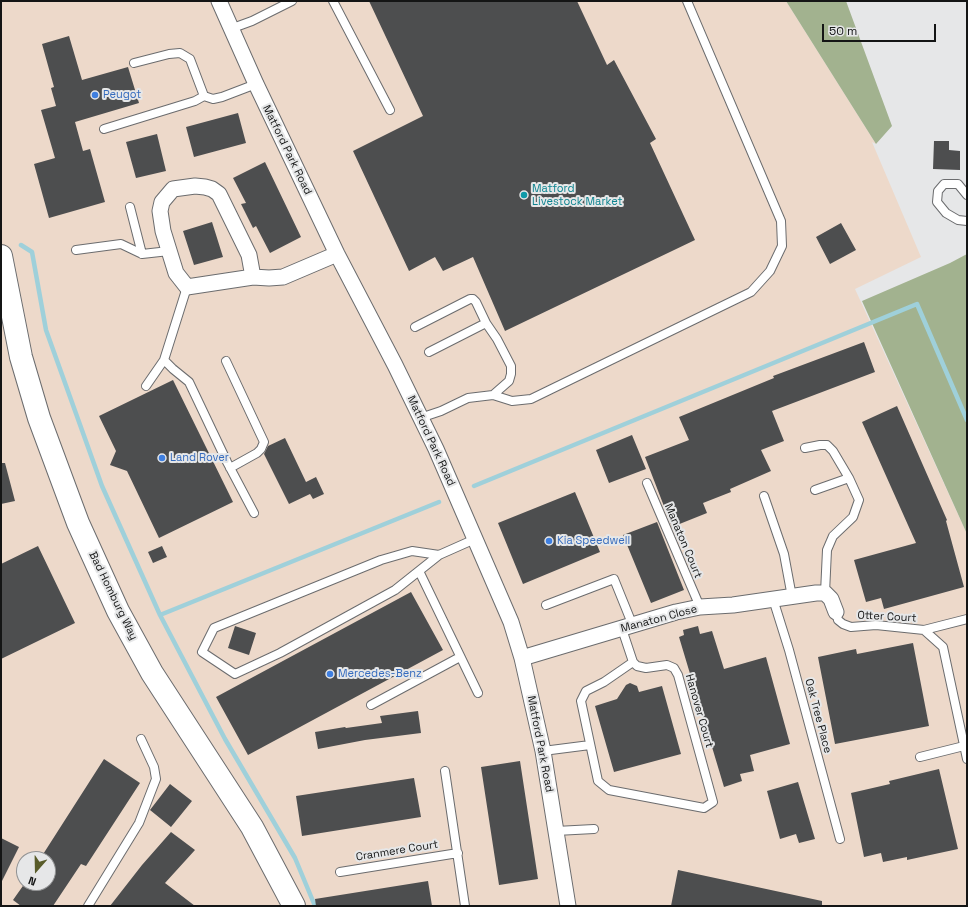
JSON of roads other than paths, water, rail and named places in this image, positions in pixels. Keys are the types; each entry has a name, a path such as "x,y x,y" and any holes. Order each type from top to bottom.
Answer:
{"main road":[{"name":"Bad Homburg Way","path":"1,256 21,357 39,418 78,522 118,611 152,673 252,827 294,906"}],"street":[{"name":"Matford Park Road","path":"219,1 230,29 337,254 395,365 436,449 511,622 522,658 543,751 568,906"},
{"path":"253,277 248,255 219,194 212,189 205,187 195,186 173,189 162,202 160,211 163,231 176,273 187,287 253,277 283,277 337,254"},
{"name":"Manaton Close","path":"522,658 676,612 816,593 825,594"},
{"path":"825,594 831,599 836,612"}],"lane":[{"path":"230,29 252,21 292,1"},
{"path":"334,1 390,110"},
{"path":"420,418 441,411 468,398 493,395 512,401 531,399 751,292 770,271 782,246 782,221 687,1"},
{"path":"134,63 168,54 180,53 190,59 204,96"},
{"path":"104,129 195,101 204,96 213,99 222,97 256,84"},
{"path":"967,195 958,184 944,184 938,191 937,202 946,213 958,220 967,221"},
{"path":"130,207 142,254"},
{"path":"76,250 121,244 142,254 169,251"},
{"path":"146,386 164,360 187,287"},
{"path":"415,327 470,299 473,299 511,366 509,381 493,395"},
{"path":"429,352 486,323"},
{"path":"164,360 189,382 230,468 254,513"},
{"path":"226,361 264,442 257,453 230,468"},
{"path":"805,448 827,445 833,451 860,500 853,517 833,536 827,550 825,594"},
{"path":"815,490 849,478"},
{"name":"Manaton Court","path":"647,483 700,608"},
{"path":"764,496 784,554 792,597"},
{"path":"439,555 412,551 381,560 214,628 202,652 235,674 280,653 395,590 439,555 475,540"},
{"path":"419,571 478,693"},
{"path":"543,751 590,745 581,701 586,691 604,682 633,662 627,627 614,579 546,605"},
{"name":"Oak Tree Place","path":"773,599 789,650 840,839"},
{"name":"Otter Court","path":"836,612 838,620 850,627 876,625 924,630 943,648 966,752"},
{"path":"924,630 967,619"},
{"path":"371,705 460,657"},
{"name":"Hanover Court","path":"590,745 598,780 609,790 704,808 713,802 678,675 674,668 667,665 646,668 637,666 633,662"},
{"path":"88,906 139,823 156,779 154,767 141,739"},
{"path":"920,757 966,752"},
{"path":"445,771 465,906"},
{"path":"556,831 594,829"},
{"name":"Cranmere Court","path":"340,872 458,853"}],"waterway":[{"path":"21,245 32,252 46,330 102,486 160,615 439,502"},
{"path":"474,486 917,304 967,420"},
{"path":"160,615 225,739 295,858 315,906"}],"place":[{"name":"Peugot","path":"95,95"},
{"name":"Matford Livestock Market","path":"524,195"},
{"name":"Land Rover","path":"162,458"},
{"name":"Kia Speedwell","path":"549,541"},
{"name":"Mercedes-Benz","path":"330,674"}]}
